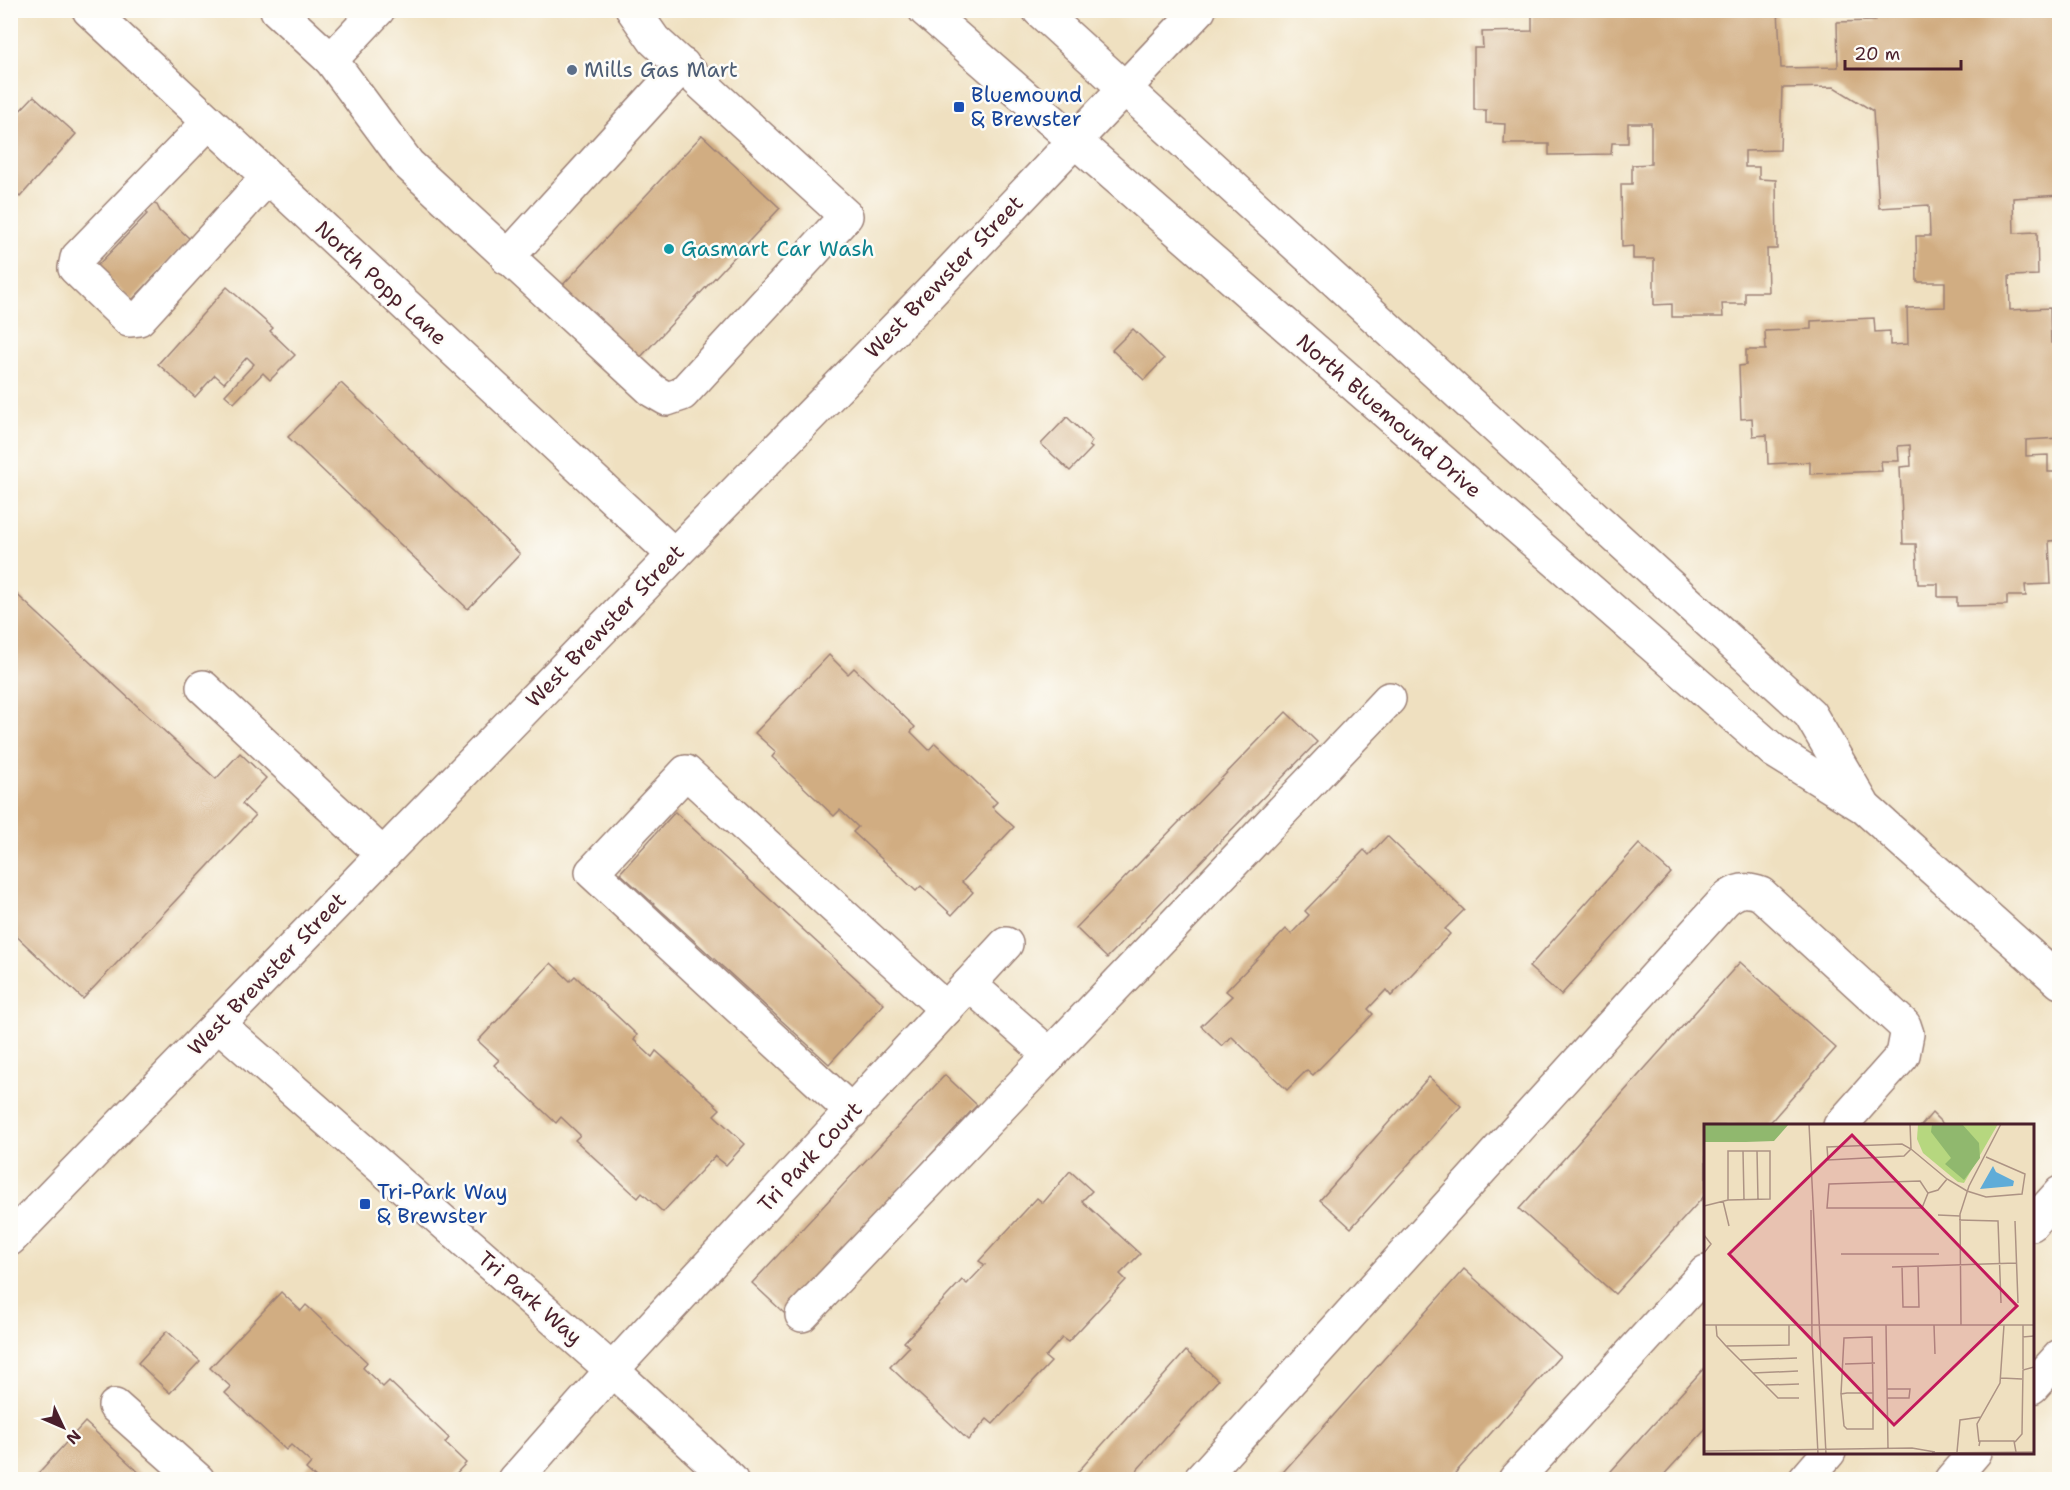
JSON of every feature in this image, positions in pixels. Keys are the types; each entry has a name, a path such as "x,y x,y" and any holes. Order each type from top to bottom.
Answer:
{"street":[{"name":"North Popp Lane","path":"89,10 674,555"},
{"path":"277,10 331,60 408,164 653,391 667,399 682,394 846,216 654,39 633,10"},
{"path":"331,60 378,10"},
{"name":"North Bluemound Drive","path":"925,10 1774,751 1864,807 2060,982"},
{"name":"North Bluemound Drive","path":"1039,10 1810,714 1864,807"},
{"name":"West Brewster Street","path":"10,1239 921,302 1199,10"},
{"path":"507,258 682,65"},
{"path":"208,123 77,258 75,268 129,320 139,319 267,178"},
{"path":"203,687 383,855"},
{"path":"802,1315 1389,699"},
{"path":"852,1112 592,872 686,772 946,1009"},
{"path":"1200,1479 1725,900 1734,893 1752,890 1761,894 1904,1025 1907,1034 1903,1055 1841,1124"},
{"name":"Tri Park Court","path":"515,1479 612,1370 1006,944"},
{"path":"969,984 1050,1055"},
{"name":"Tri Park Way","path":"218,1024 612,1370 731,1479"},
{"path":"2034,1222 2060,1193"},
{"path":"1515,1479 1704,1274"},
{"path":"2034,1385 2060,1356"},
{"path":"115,1406 198,1479"},
{"path":"1805,1479 1827,1454"},
{"path":"1951,1479 1973,1454"}],"building":[{"path":"1546,10 1778,10 1781,68 1838,67 1837,22 1875,21 1875,10 2060,10 2060,195 2013,198 2014,233 2037,232 2038,275 2009,276 2010,310 2050,308 2051,343 2060,343 2060,438 2026,440 2026,456 2048,455 2048,472 2058,472 2060,540 2049,541 2051,584 2025,585 2026,596 2007,596 2007,605 1957,606 1957,597 1938,597 1938,584 1918,584 1916,544 1903,544 1900,467 1911,466 1910,445 1898,446 1899,461 1881,461 1882,471 1810,474 1810,462 1768,464 1767,435 1753,436 1752,418 1741,419 1739,366 1746,365 1746,350 1766,350 1765,331 1811,329 1811,321 1874,318 1875,332 1890,331 1890,345 1908,344 1907,308 1945,307 1945,282 1917,282 1916,236 1930,236 1929,205 1879,208 1873,111 1834,87 1782,88 1780,150 1745,151 1745,167 1759,167 1759,179 1776,180 1777,249 1767,249 1768,292 1745,292 1745,304 1722,304 1723,317 1672,317 1672,304 1654,305 1654,259 1633,259 1633,246 1622,247 1621,184 1632,184 1632,165 1651,164 1651,123 1628,123 1628,143 1612,143 1611,154 1549,155 1549,144 1504,144 1505,124 1486,123 1486,110 1474,110 1474,48 1483,48 1482,32 1532,31 1532,13 1546,13"},
{"path":"34,96 76,134 20,197 10,188 10,121"},
{"name":"Gasmart Car Wash","path":"702,135 780,208 637,361 559,289"},
{"path":"152,203 157,205 160,211 190,239 131,301 96,267 147,214 146,209"},
{"path":"227,287 273,328 270,331 295,355 270,380 263,373 234,403 225,395 254,364 247,357 224,383 215,375 195,397 158,364"},
{"path":"1133,329 1164,359 1144,380 1112,350"},
{"path":"341,383 520,554 468,609 288,437"},
{"path":"1067,417 1092,441 1089,446 1092,448 1070,471 1041,444"},
{"path":"10,588 216,779 240,753 266,778 242,804 255,816 83,999 10,930"},
{"path":"829,655 848,674 854,668 915,727 911,732 929,750 935,743 997,802 992,807 1014,827 962,882 973,892 952,915 921,886 916,891 853,832 858,827 840,810 834,816 772,757 776,752 755,733"},
{"path":"1286,712 1317,742 1107,958 1076,928"},
{"path":"675,812 884,1004 829,1064 620,873"},
{"path":"1387,836 1464,910 1445,929 1450,934 1391,996 1386,990 1368,1009 1373,1014 1313,1075 1307,1070 1287,1090 1231,1036 1222,1046 1201,1026 1232,996 1226,991 1286,929 1291,934 1309,915 1305,911 1364,850 1369,855"},
{"path":"1639,844 1671,873 1561,995 1529,967"},
{"path":"1740,962 1836,1048 1769,1124 1704,1124 1704,1196 1615,1294 1519,1209"},
{"path":"551,963 570,981 575,976 637,1035 634,1040 652,1057 656,1051 720,1109 714,1115 745,1144 726,1165 715,1156 663,1212 642,1193 638,1198 575,1140 580,1135 561,1117 556,1123 494,1065 499,1060 478,1041"},
{"path":"945,1075 977,1105 784,1313 752,1283"},
{"path":"1429,1077 1461,1106 1351,1228 1320,1200"},
{"path":"1932,1113 1943,1124 1923,1124"},
{"path":"1070,1171 1092,1191 1082,1201 1140,1254 1120,1274 1126,1280 1068,1342 1062,1338 1045,1357 1051,1362 993,1424 987,1419 968,1440 890,1367 909,1347 904,1342 962,1280 967,1284 985,1265 979,1261 1037,1198 1043,1203"},
{"path":"1464,1269 1560,1356 1449,1480 1276,1480"},
{"path":"281,1292 301,1311 306,1305 367,1362 363,1368 383,1387 389,1381 449,1438 445,1443 466,1463 450,1480 318,1480 306,1469 311,1463 291,1445 286,1450 225,1393 231,1387 210,1368"},
{"path":"167,1331 200,1361 170,1393 138,1363"},
{"path":"1186,1351 1218,1380 1128,1480 1082,1480 1076,1474"},
{"path":"1704,1368 1704,1431 1659,1480 1603,1480"},
{"path":"85,1422 147,1480 32,1480"}],"place":[{"name":"Mills Gas Mart","path":"572,70"},
{"name":"Bluemound & Brewster","path":"959,107"},
{"name":"Gasmart Car Wash","path":"669,249"},
{"name":"Tri-Park Way & Brewster","path":"365,1204"}]}
